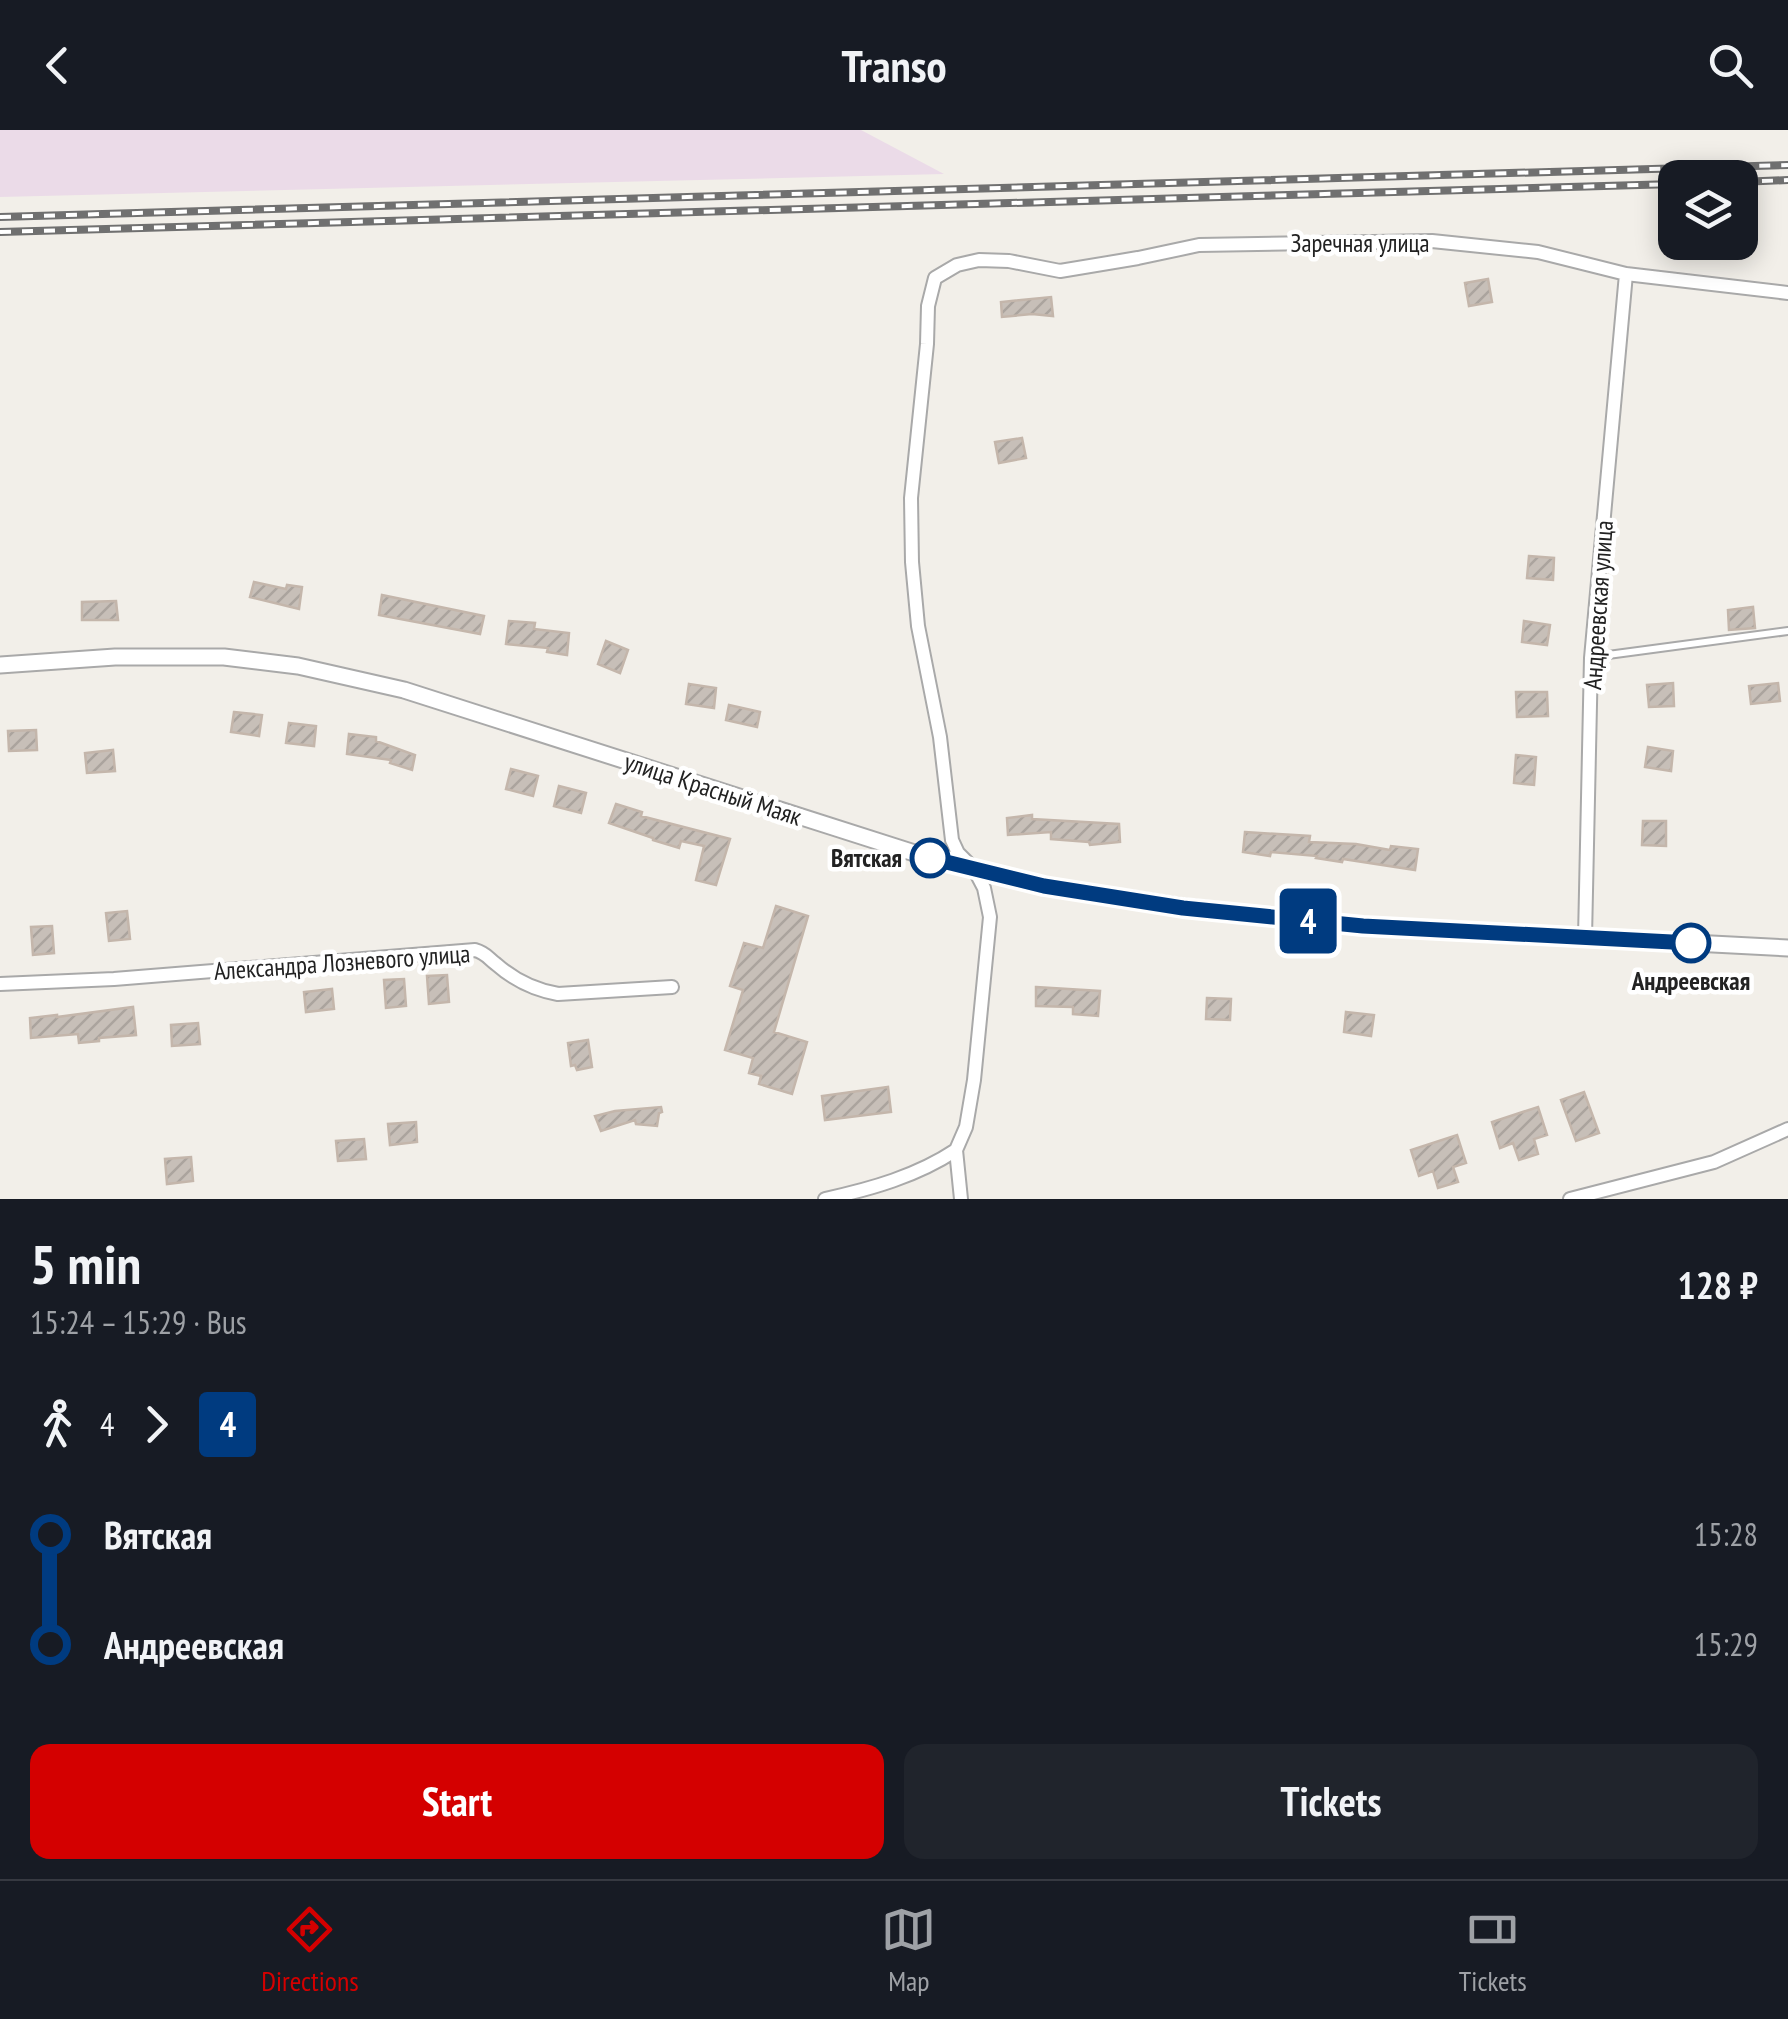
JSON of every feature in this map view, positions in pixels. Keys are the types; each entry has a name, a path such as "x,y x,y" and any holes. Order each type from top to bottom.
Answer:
{"street":[{"name":"Заречная улица","path":"974,869 958,853 952,840 940,737 918,626 912,562 910,498 934,278 958,265 979,260 1009,261 1060,271 1199,245 1432,242 1538,252 1626,274 1788,293"},
{"name":"Андреевская улица","path":"1585,938 1591,658 1626,274"},
{"name":"улица Красный Маяк","path":"0,664 224,657 298,666 404,690 930,858 1044,886 1183,908 1363,926 1788,948"},
{"path":"961,1199 956,1150 966,1127 974,1080 990,917 984,888 974,869"},
{"name":"Александра Лозневого улица","path":"0,984 114,979 475,950 533,988 547,992 672,987"},
{"path":"1570,1199 1714,1162 1788,1129"},
{"path":"825,1199 909,1175 956,1150"}],"lane":[{"path":"1591,658 1788,631"}],"shaded area":[{"path":"0,130 861,130 944,174 0,197"}],"building":[{"path":"1488,279 1492,302 1469,306 1465,283"},
{"path":"1051,297 1053,316 1002,317 1001,302"},
{"path":"1022,438 1026,458 999,463 995,442"},
{"path":"1529,556 1554,558 1553,580 1527,578"},
{"path":"254,582 286,589 287,585 302,587 299,609 250,597"},
{"path":"382,595 484,616 480,634 379,615"},
{"path":"116,601 118,620 82,620 82,602"},
{"path":"1753,607 1755,628 1729,630 1728,610"},
{"path":"509,621 535,623 534,629 569,633 567,655 547,652 548,648 506,644"},
{"path":"1524,621 1550,625 1547,645 1522,642"},
{"path":"606,641 628,650 620,673 598,664"},
{"path":"1673,683 1674,706 1649,707 1647,685"},
{"path":"1778,683 1780,701 1751,704 1749,686"},
{"path":"689,684 716,688 714,708 686,704"},
{"path":"1516,692 1547,692 1548,716 1517,717"},
{"path":"729,705 760,712 757,727 726,720"},
{"path":"234,712 262,715 259,736 231,732"},
{"path":"289,723 316,726 314,746 286,743"},
{"path":"36,730 37,750 9,751 8,731"},
{"path":"349,734 376,737 376,741 415,755 412,770 390,763 391,760 347,754"},
{"path":"1648,747 1673,751 1671,771 1645,767"},
{"path":"113,750 115,771 87,773 85,753"},
{"path":"1516,755 1536,757 1534,785 1514,783"},
{"path":"511,769 538,776 533,796 506,789"},
{"path":"559,786 586,793 581,813 554,806"},
{"path":"616,804 642,812 641,816 730,839 716,885 696,880 704,846 681,841 679,848 609,823"},
{"path":"1032,815 1032,819 1119,824 1120,842 1090,845 1051,839 1051,832 1008,835 1007,818"},
{"path":"1643,821 1666,821 1666,846 1642,845"},
{"path":"1245,832 1310,836 1309,842 1390,850 1391,846 1418,849 1415,870 1317,856 1243,852"},
{"path":"776,906 808,916 774,1032 807,1042 792,1094 759,1084 761,1076 749,1073 753,1058 725,1050 743,990 730,986 744,943 763,948"},
{"path":"127,911 130,939 109,941 106,913"},
{"path":"52,926 54,953 33,955 31,927"},
{"path":"447,975 449,1002 429,1004 427,976"},
{"path":"404,979 406,1006 386,1008 384,980"},
{"path":"1036,987 1100,991 1098,1016 1073,1014 1073,1007 1036,1006"},
{"path":"332,989 334,1009 306,1012 304,992"},
{"path":"1207,998 1231,999 1230,1020 1206,1019"},
{"path":"133,1007 136,1035 79,1043 78,1034 31,1038 30,1018"},
{"path":"1346,1012 1374,1015 1371,1036 1344,1032"},
{"path":"198,1023 200,1044 172,1046 171,1025"},
{"path":"588,1040 592,1067 577,1070 575,1065 571,1066 568,1043"},
{"path":"888,1087 891,1112 825,1120 822,1096"},
{"path":"1584,1092 1599,1133 1576,1141 1561,1100"},
{"path":"661,1107 657,1126 636,1124 635,1120 601,1131 595,1116 615,1111"},
{"path":"1538,1107 1547,1135 1534,1139 1538,1154 1519,1160 1513,1143 1500,1148 1492,1122"},
{"path":"416,1122 417,1142 390,1145 388,1124"},
{"path":"1457,1135 1466,1163 1453,1167 1458,1182 1438,1188 1433,1171 1419,1176 1411,1150"},
{"path":"364,1139 366,1159 338,1161 336,1141"},
{"path":"191,1157 193,1181 167,1184 165,1159"}],"railway":[{"path":"0,217 1788,165"},
{"path":"1758,181 1788,180"},
{"path":"0,232 1658,184"}],"bus line":[{"name":"4","path":"930,858 1044,886 1183,908 1363,926 1691,943"}],"place":[{"name":"Вятская","path":"930,858"},
{"name":"Андреевская","path":"1691,943"}]}
